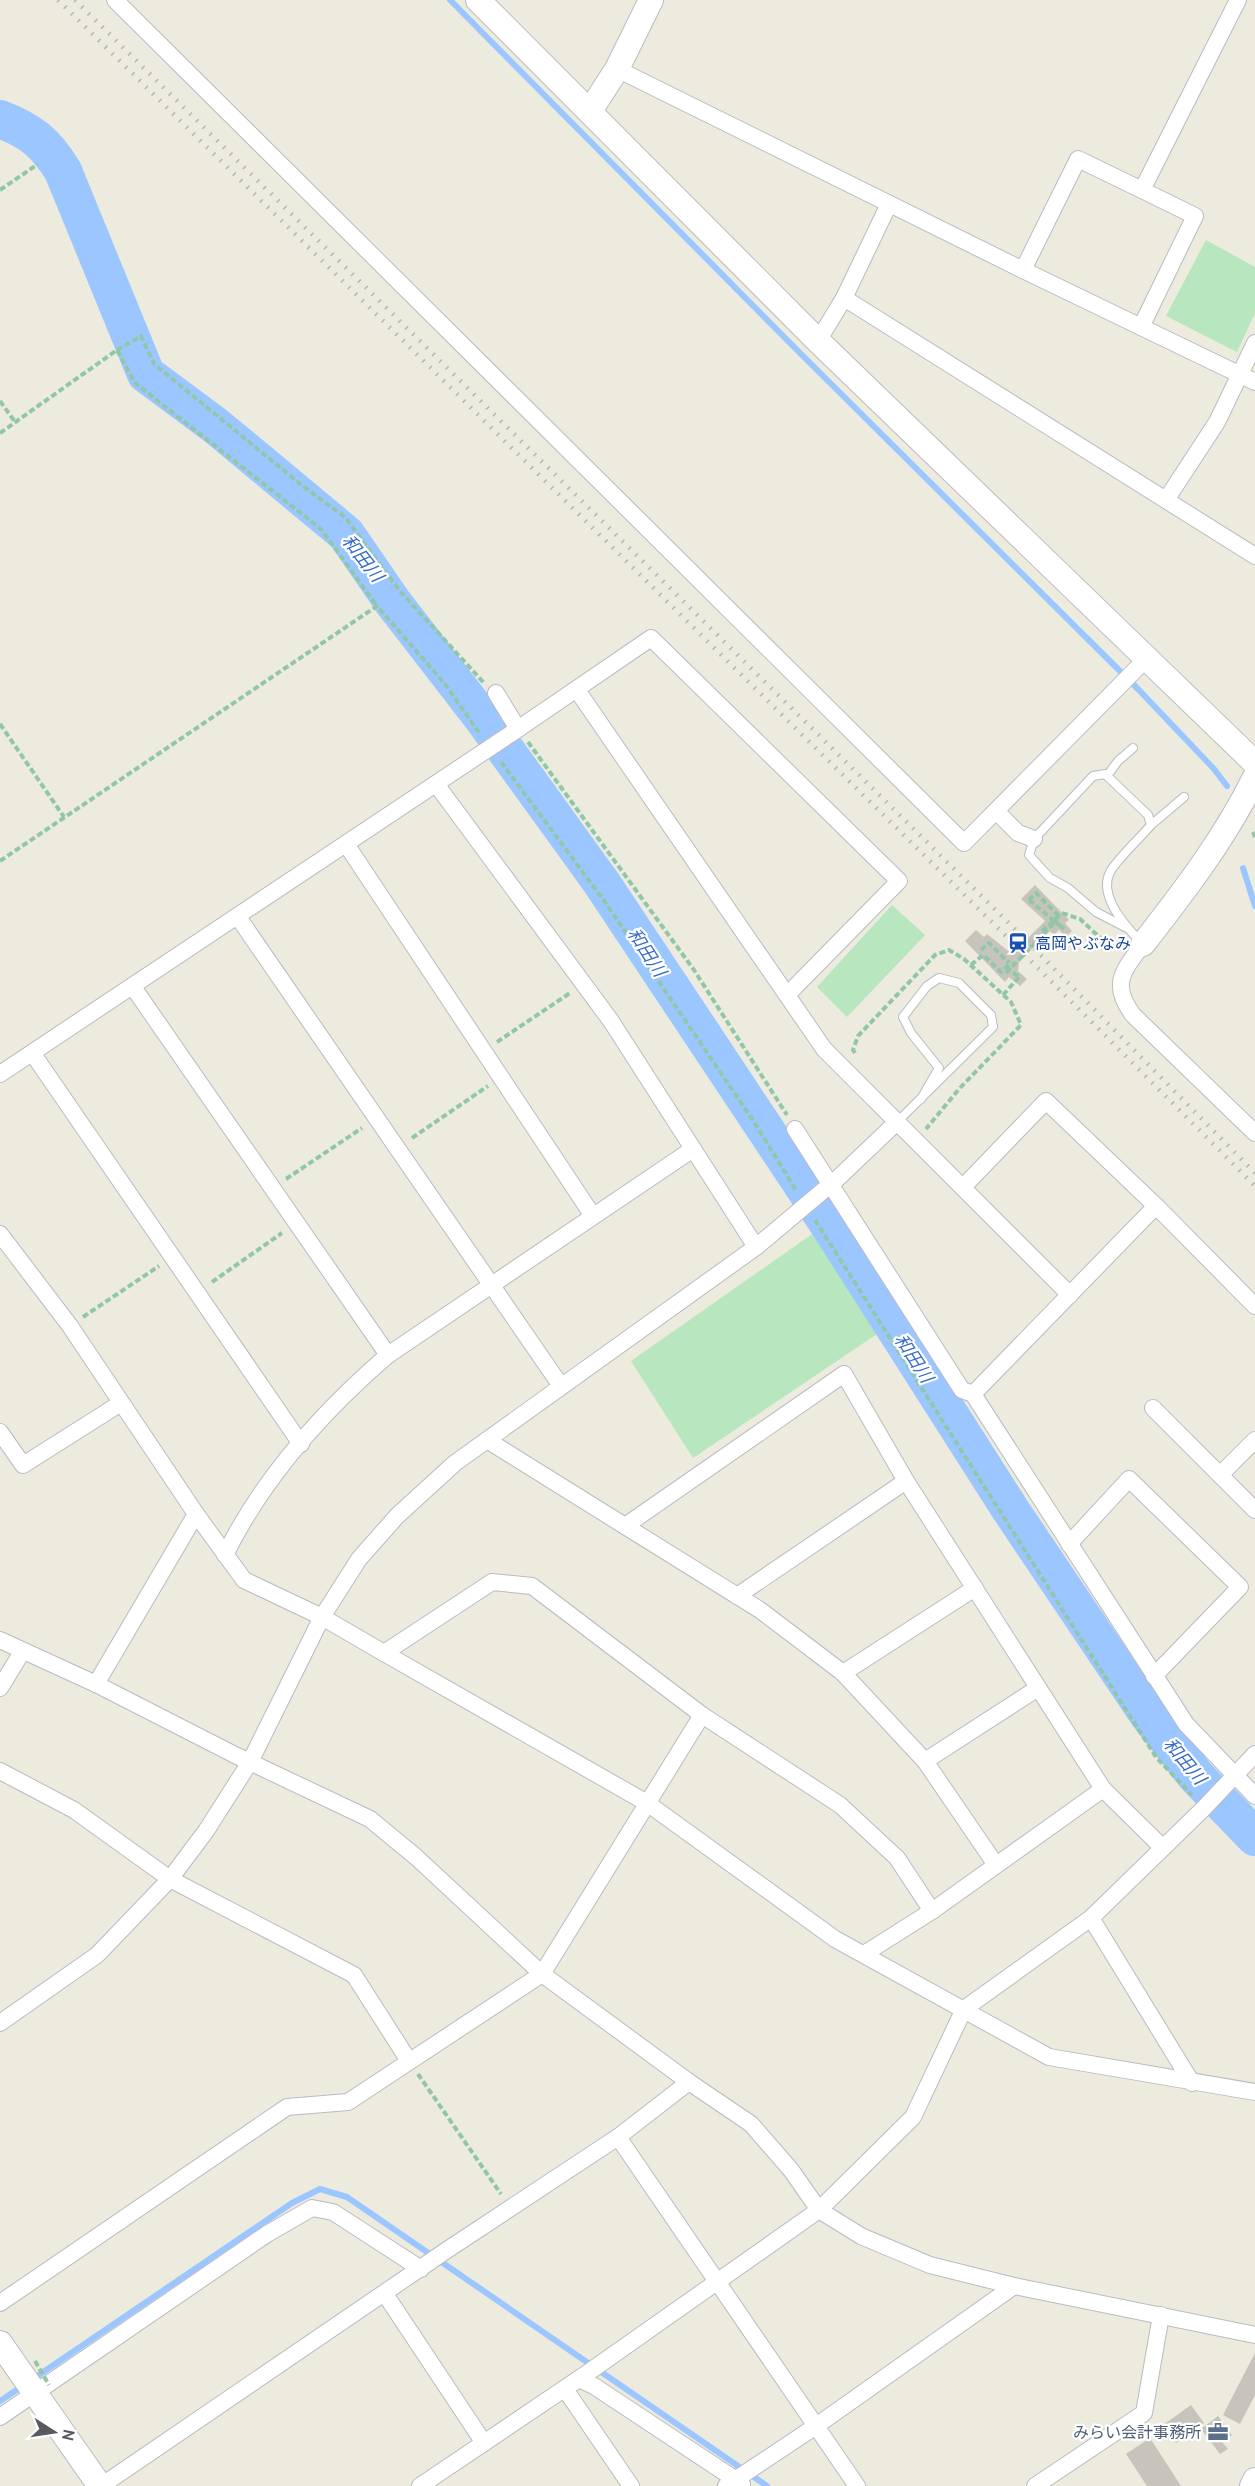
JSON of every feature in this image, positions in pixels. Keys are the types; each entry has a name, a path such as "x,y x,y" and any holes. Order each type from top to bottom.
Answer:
{"street":[{"path":"115,0 964,843 1141,664"},
{"path":"478,0 1141,664 1255,763"},
{"path":"590,111 617,69 651,0"},
{"path":"1142,190 1238,0"},
{"path":"617,69 1255,382"},
{"path":"1023,270 1078,159 1195,216 1141,327"},
{"path":"818,341 844,298 889,204"},
{"path":"844,298 1255,556"},
{"path":"1166,500 1217,422 1255,343"},
{"path":"0,1074 518,730 651,638 899,881 786,994"},
{"path":"577,690 824,1049 1070,1295"},
{"path":"496,693 518,730"},
{"path":"1255,777 1239,809 1203,866 1126,967 1120,984 1122,1000 1133,1015 1255,1133"},
{"path":"436,784 610,1021 756,1247"},
{"path":"996,811 1018,833 1034,839"},
{"path":"346,844 593,1216"},
{"path":"238,916 490,1286 561,1386"},
{"path":"133,987 388,1355"},
{"path":"33,1054 301,1444"},
{"path":"963,1186 1046,1101 1156,1206 1255,1306"},
{"path":"0,2023 97,1955 170,1879 206,1831 250,1762 322,1617 359,1559 397,1516 455,1463 756,1247 830,1185 898,1121"},
{"path":"795,1129 962,1390 973,1394 1186,1724 1229,1780 1255,1796"},
{"path":"225,1555 262,1490 331,1408 388,1355 693,1149"},
{"path":"973,1394 1156,1206"},
{"path":"0,1234 70,1326 196,1514 244,1580 322,1617 647,1803 835,1939 1049,2057 1255,2092"},
{"path":"625,1526 844,1374 906,1481 1103,1789 1163,1848"},
{"path":"0,1432 24,1465 122,1403"},
{"path":"1153,1408 1255,1510"},
{"path":"487,1440 760,1610 843,1673 925,1761 996,1865"},
{"path":"1220,1475 1255,1440"},
{"path":"1069,1544 1129,1479 1240,1587 1154,1676"},
{"path":"738,1596 906,1481"},
{"path":"96,1684 196,1514"},
{"path":"384,1653 492,1582 532,1586 702,1715 840,1805 897,1858 932,1911"},
{"path":"843,1673 975,1588"},
{"path":"0,1640 96,1684 250,1762 370,1819 416,1857 542,1974 689,2082 751,2124 791,2170 819,2210 861,2236 930,2265 1014,2286 1255,2334"},
{"path":"0,1688 22,1652"},
{"path":"925,1761 1038,1688"},
{"path":"0,2303 287,2107 348,2102 542,1974 702,1715"},
{"path":"420,2486 583,2377 819,2210 913,2117 964,2009 1090,1918 1204,1808 1255,1754"},
{"path":"0,1771 74,1810 170,1879 354,1975 409,2061"},
{"path":"864,1954 932,1911 1103,1789"},
{"path":"1090,1918 1192,2083"},
{"path":"0,2343 27,2366 39,2390 100,2486 447,2250 618,2137 689,2082"},
{"path":"618,2137 858,2486"},
{"path":"0,2417 267,2234 312,2208 333,2212 421,2269"},
{"path":"583,2377 736,2482 1014,2286"},
{"path":"385,2294 483,2443"},
{"path":"1035,2486 1144,2413 1161,2315"},
{"path":"565,2389 631,2486"},
{"path":"1252,2486 1255,2480"}],"lane":[{"path":"1107,776 1118,761 1133,748"},
{"path":"1143,944 1125,927 1096,912 1068,888 1050,878 1029,855 1034,839 1093,776 1105,774 1148,815 1151,825"},
{"path":"1125,927 1107,891 1110,872 1151,825 1184,797"},
{"path":"898,1121 950,1072 993,1027 991,1015 959,983 939,978 927,986 903,1017 920,1048 939,1068 921,1099"}],"path":[{"path":"0,190 38,164"},
{"path":"0,433 117,350 141,336 154,364 304,487 345,517 399,590 477,677 496,693"},
{"path":"117,350 135,383 321,530 377,606"},
{"path":"0,401 15,422"},
{"path":"0,724 64,817"},
{"path":"518,730 694,970 795,1129"},
{"path":"1254,831 1255,837"},
{"path":"1059,916 1036,893 1029,900 1064,929"},
{"path":"971,965 982,955 1001,972 1062,913 1080,918 1109,946 1115,940"},
{"path":"1042,931 1054,921"},
{"path":"981,950 989,943 1019,977 1004,995"},
{"path":"858,1057 854,1050 858,1036 935,955 949,950 971,965 1004,995 1011,1002 1021,1025 959,1089 930,1125"},
{"path":"484,1051 583,984"},
{"path":"397,1149 501,1077"},
{"path":"273,1188 376,1119"},
{"path":"197,1293 297,1223"},
{"path":"70,1326 172,1257"},
{"path":"409,2061 510,2208"},
{"path":"27,2366 39,2390"}],"green space":[{"path":"1206,240 1255,267 1255,313 1237,352 1166,316"},
{"path":"892,905 925,935 847,1017 817,987"},
{"path":"815,1232 880,1332 693,1458 631,1361"}],"building":[{"path":"1035,885 1069,920 1065,923 1072,931 1066,937 1059,930 1054,935 1050,931 1019,962 1018,971 1027,979 1020,986 1009,977 1005,982 965,941 976,930 984,937 987,934 1012,954 1045,921 1021,899"},
{"path":"1255,2353 1255,2395 1240,2424 1223,2415"},
{"path":"1191,2405 1204,2423 1176,2443 1163,2425"},
{"path":"1218,2416 1232,2435 1222,2442 1228,2449 1220,2454 1201,2429"},
{"path":"1150,2438 1181,2486 1147,2486 1126,2454"}],"waterway":[{"path":"450,0 1138,689 1214,769 1227,786"},
{"name":"和田川","path":"0,119 21,128 37,139 63,171 146,374 216,426 346,534 392,601 484,720 601,882 829,1225 1010,1509 1147,1713 1195,1775 1255,1837"},
{"path":"1243,868 1255,906"},
{"path":"33,2379 292,2203 320,2189 347,2197 767,2486"},
{"path":"0,2401 24,2385"}],"railway":[{"path":"58,0 1015,945 1255,1186"},
{"path":"75,0 1023,937 1255,1173"}],"place":[{"name":"高岡やぶなみ","path":"1018,943"},
{"name":"みらい会計事務所","path":"1218,2432"}]}
